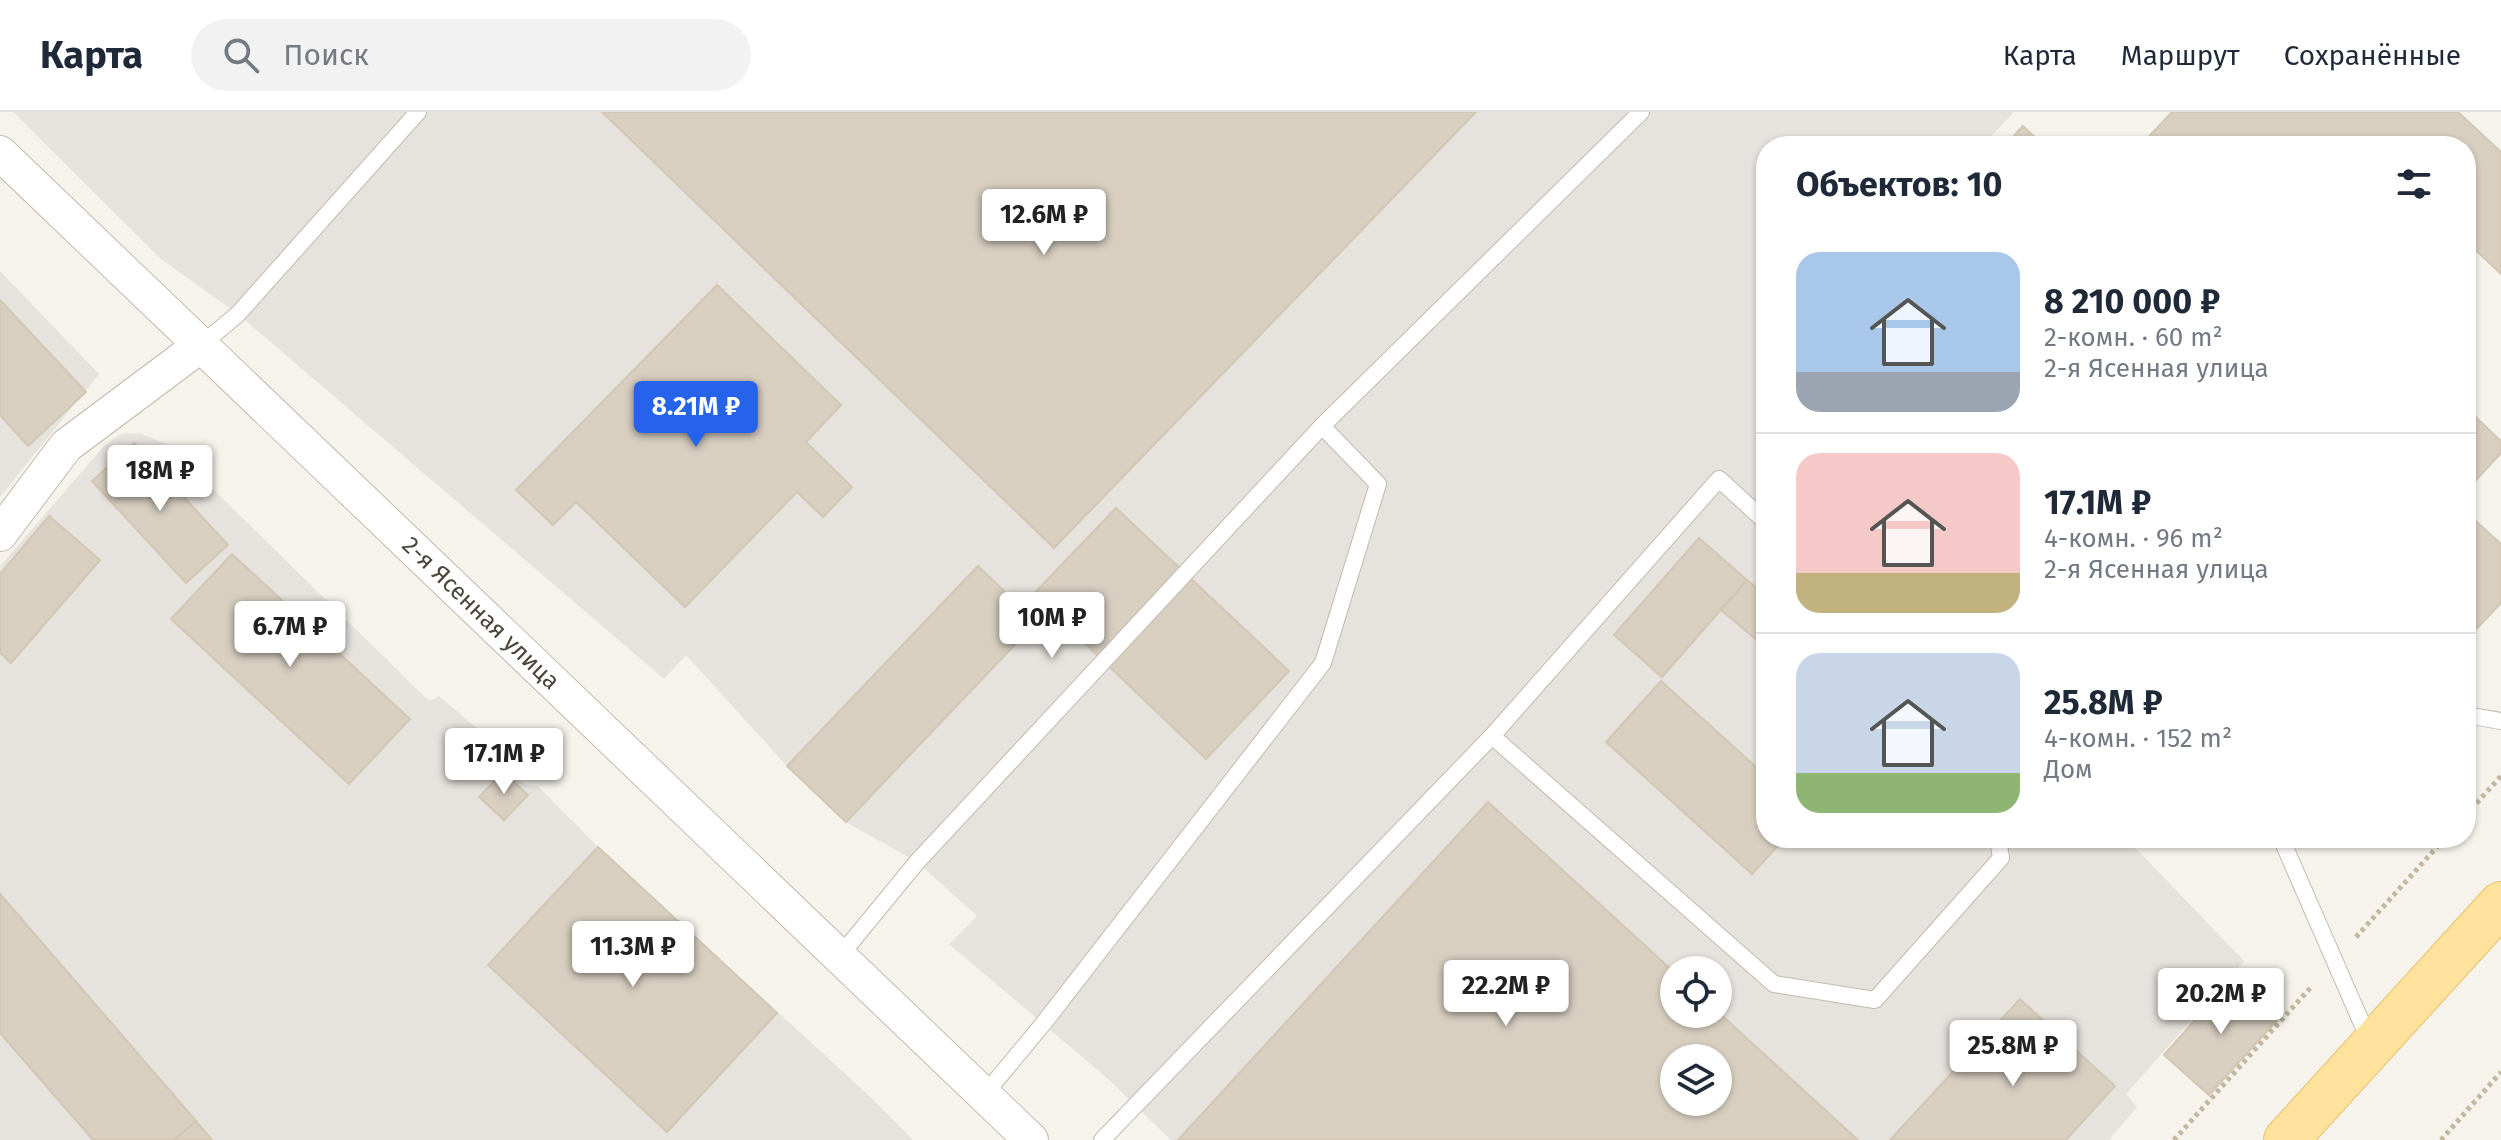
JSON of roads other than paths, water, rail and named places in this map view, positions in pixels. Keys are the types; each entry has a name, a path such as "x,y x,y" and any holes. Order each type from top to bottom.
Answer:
{"main road":[{"path":"2286,1140 2501,904"}],"street":[{"name":"2-я Ясенная улица","path":"0,153 1031,1140"},
{"path":"0,534 66,446 201,345"}],"lane":[{"path":"201,345 238,314 418,112"},
{"path":"839,957 917,862 1322,426 1641,112"},
{"path":"984,1095 1043,1024 1323,663 1378,484 1322,426"},
{"path":"1102,1140 1492,736 1719,479 1756,513"},
{"path":"2476,717 2501,721"},
{"path":"1492,736 1774,984 1875,1000 2001,858 2000,848"},
{"path":"2285,848 2372,1046"}]}
